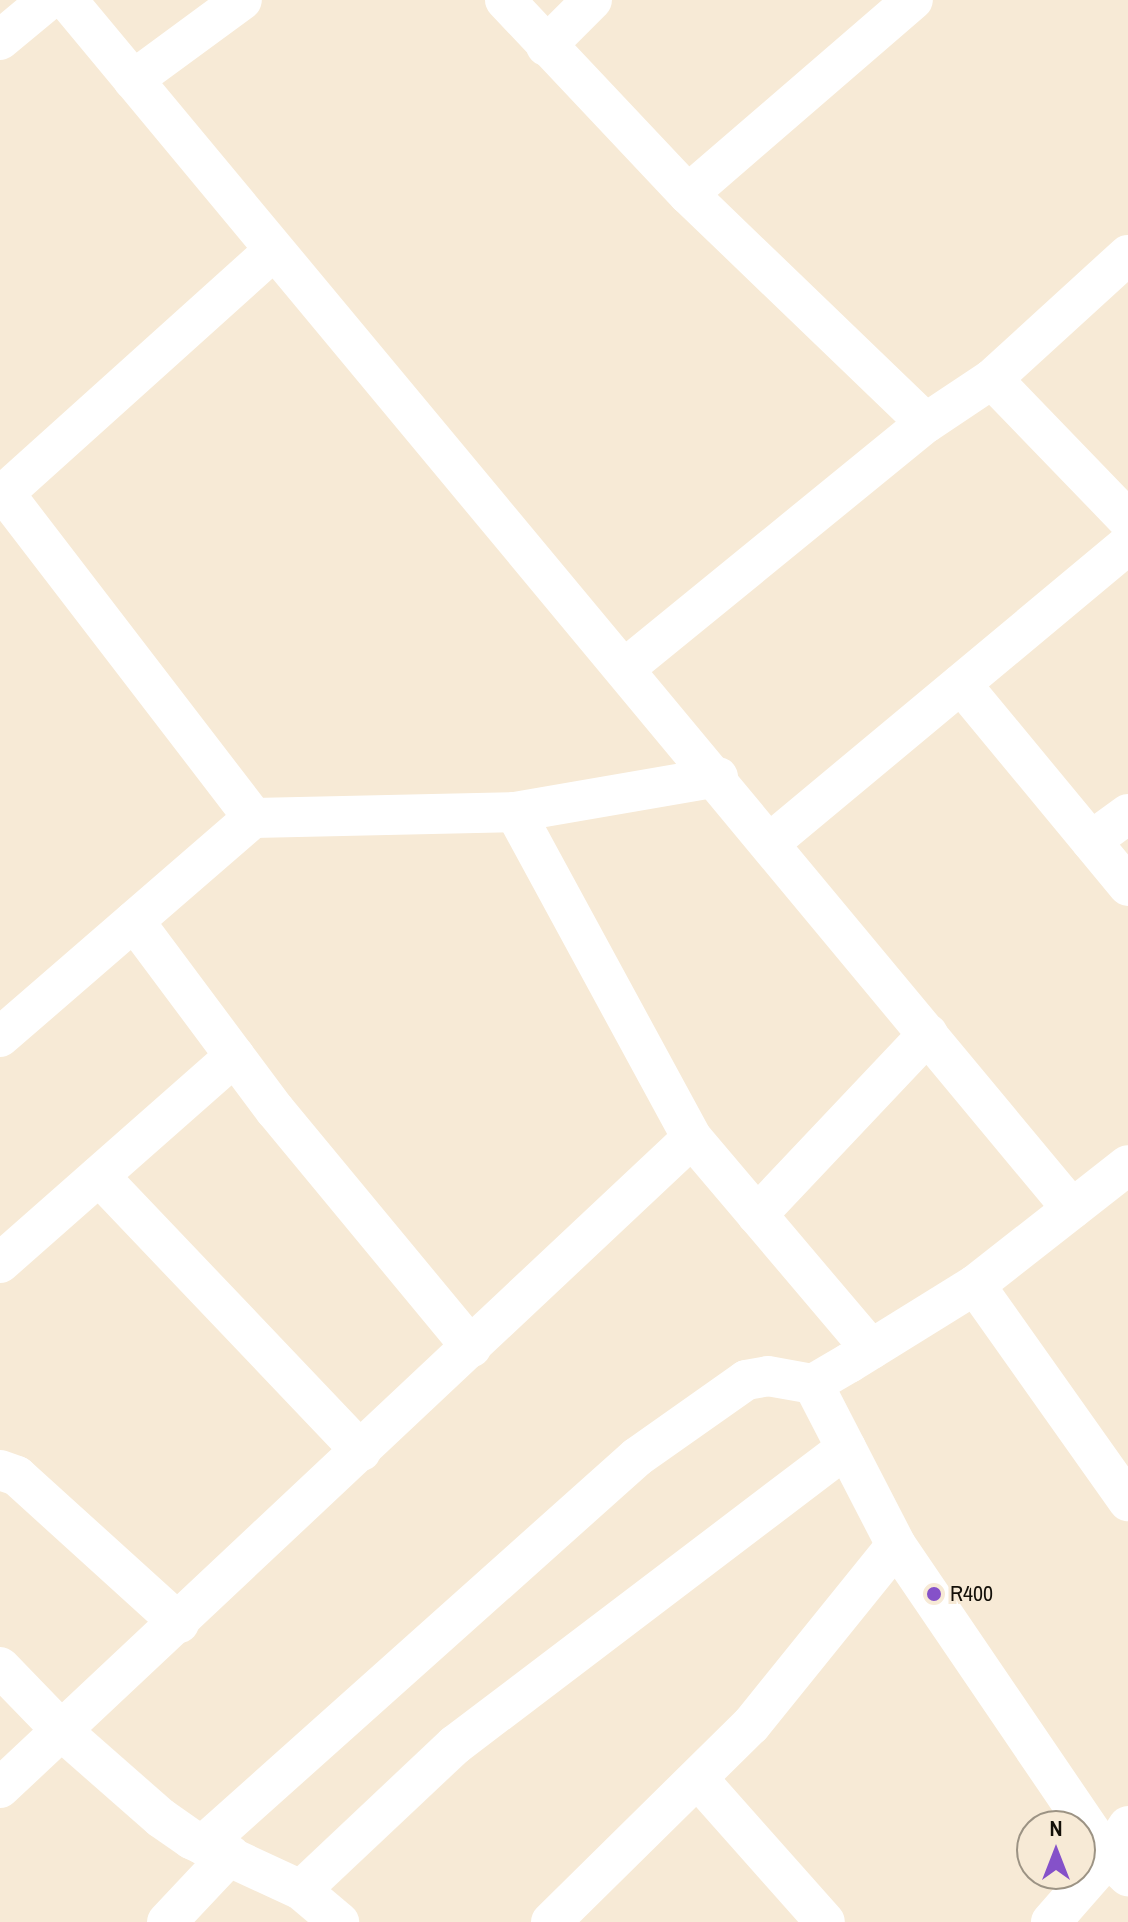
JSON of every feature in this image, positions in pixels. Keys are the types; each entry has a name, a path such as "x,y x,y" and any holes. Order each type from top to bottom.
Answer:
{"street":[{"path":"0,40 48,0"},
{"path":"67,0 624,669 718,777 1072,1209"},
{"path":"133,80 242,0"},
{"path":"505,0 688,194 926,423"},
{"path":"546,46 592,0"},
{"path":"688,194 913,0"},
{"path":"253,818 2,495 274,250"},
{"path":"624,669 926,423 992,379 1128,255"},
{"path":"992,379 1128,520"},
{"path":"771,842 1128,545"},
{"path":"961,684 1128,886"},
{"path":"0,1037 253,818 515,812 718,777"},
{"path":"515,812 692,1138 871,1349"},
{"path":"1091,841 1128,814"},
{"path":"134,921 347,1200 471,1347"},
{"path":"757,1215 928,1034"},
{"path":"0,1263 235,1056"},
{"path":"0,1788 692,1138"},
{"path":"167,1922 217,1850 637,1457 746,1380 768,1376 813,1384 975,1285 1128,1165"},
{"path":"99,1176 361,1451"},
{"path":"975,1285 1114,1451 1128,1501"},
{"path":"813,1384 896,1545 1121,1853 1051,1922"},
{"path":"301,1890 455,1745 846,1448"},
{"path":"0,1470 17,1476 179,1623"},
{"path":"551,1922 751,1725 896,1545"},
{"path":"0,1667 63,1732 161,1818 217,1850 301,1890 339,1922"},
{"path":"698,1779 825,1922"}],"place":[{"name":"R400","path":"934,1594"}]}
